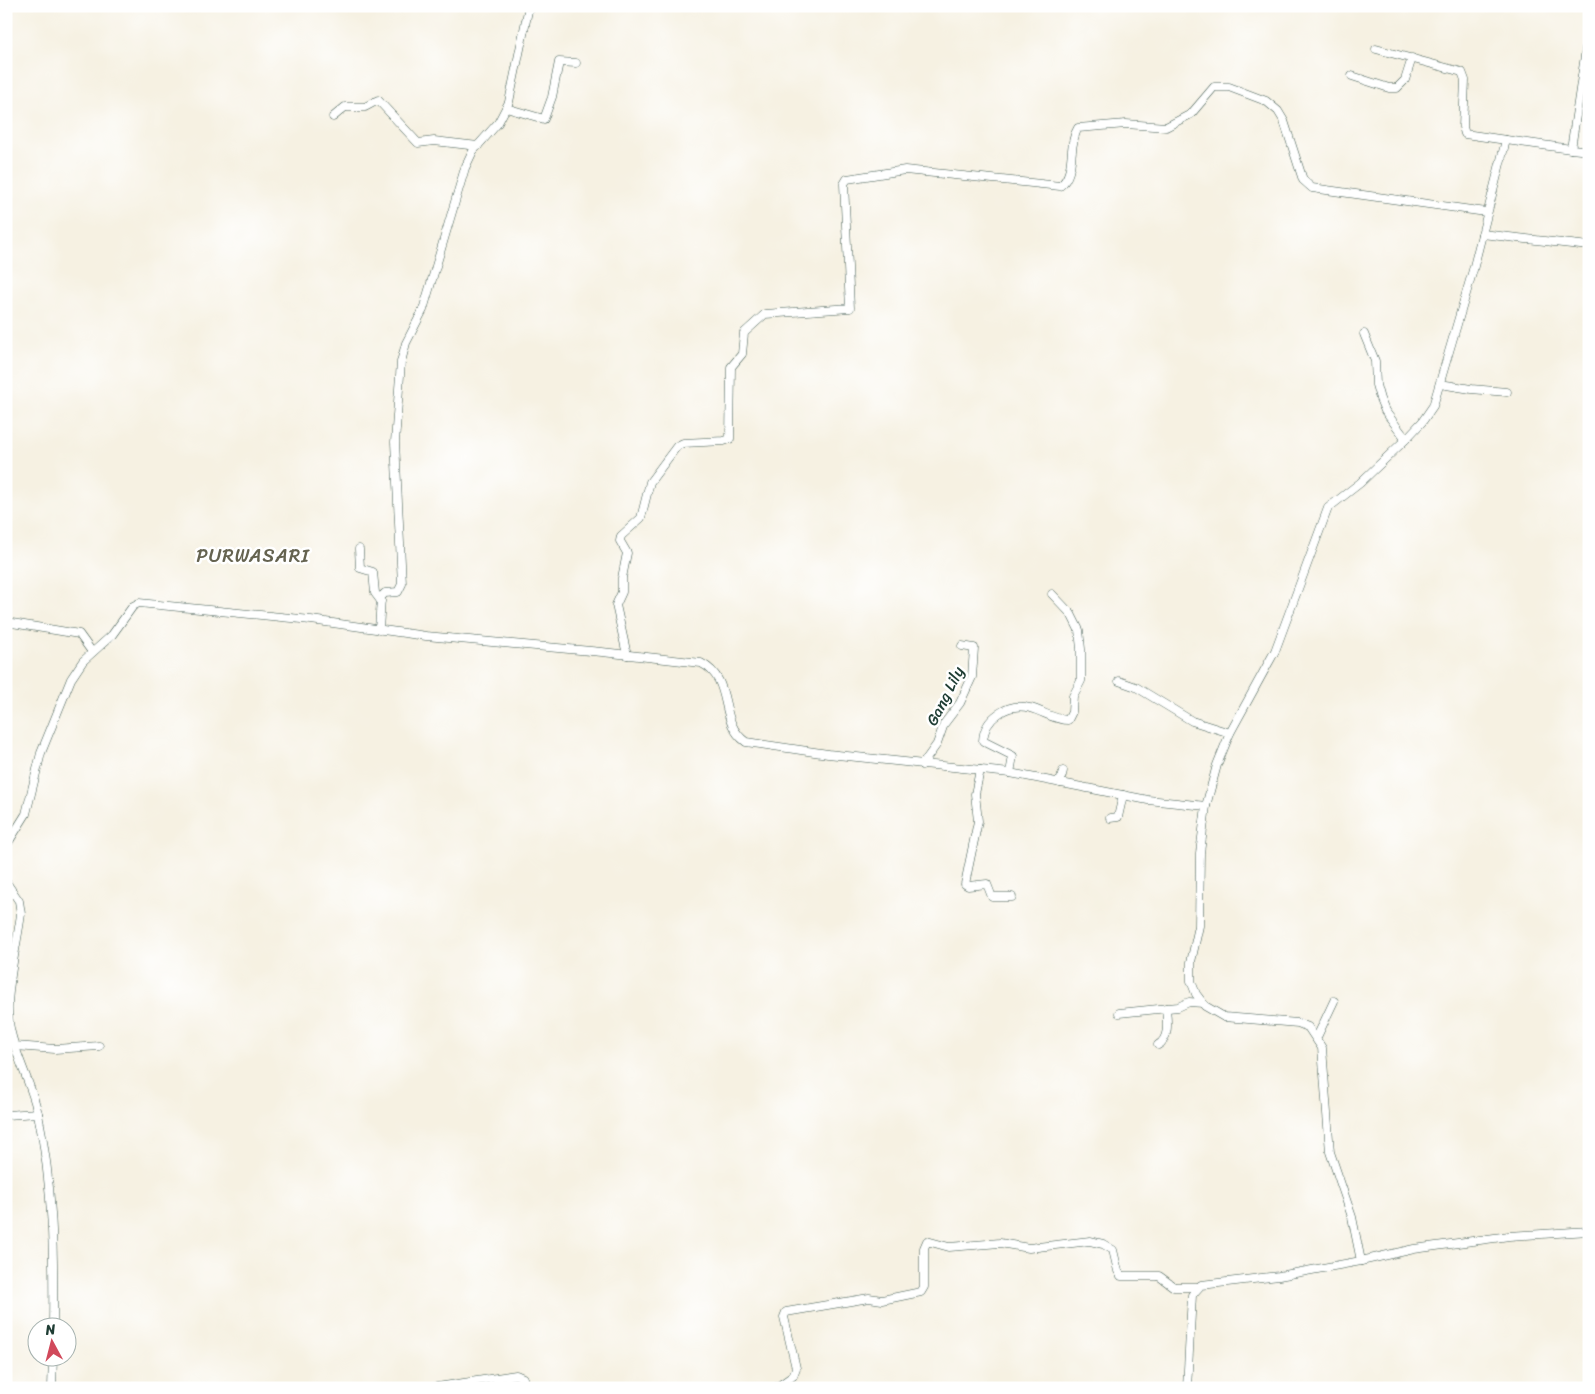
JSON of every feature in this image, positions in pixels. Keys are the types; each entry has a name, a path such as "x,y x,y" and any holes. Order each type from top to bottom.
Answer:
{"street":[{"path":"379,630 383,595 398,592 402,584 395,442 401,362 406,343 426,301 465,168 478,146 498,123 506,108 513,85 516,59 528,6"},
{"path":"1570,149 1589,29"},
{"path":"1376,49 1462,72 1465,80 1463,127 1465,134 1589,151"},
{"path":"1352,76 1389,88 1397,88 1405,80 1412,58"},
{"path":"506,108 544,119 552,97 559,62 576,63"},
{"path":"628,655 616,608 622,592 626,553 620,541 621,536 642,518 650,482 677,446 683,443 724,442 730,439 731,367 742,354 744,333 763,315 850,308 844,184 847,179 904,170 1060,186 1066,181 1078,128 1126,124 1166,127 1191,114 1210,90 1224,86 1266,101 1278,111 1284,122 1303,180 1310,187 1486,212"},
{"path":"333,117 345,107 365,107 378,100 418,143 434,141 478,146"},
{"path":"1361,1261 1352,1217 1330,1152 1324,1063 1322,1048 1317,1037 1304,1024 1224,1017 1214,1014 1196,994 1191,981 1190,962 1199,926 1200,853 1206,806 1217,765 1230,733 1274,651 1328,508 1360,483 1406,439 1422,422 1433,406 1482,234 1486,212 1506,140"},
{"path":"1482,234 1589,246"},
{"path":"1364,334 1375,361 1376,385 1380,399 1385,411 1406,439"},
{"path":"1440,384 1471,390 1508,392"},
{"path":"359,549 361,570 373,572 375,593 381,601"},
{"path":"1010,773 1013,756 983,741 991,718 998,713 1022,706 1032,708 1044,715 1068,720 1072,712 1073,696 1081,681 1079,630 1071,614 1052,594"},
{"path":"6,846 26,814 41,754 71,680 92,652 112,634 133,606 139,603 701,663 711,668 724,694 731,725 737,736 746,742 922,765 1010,773 1123,796 1206,806"},
{"path":"6,622 79,634 92,652"},
{"name":"Gang Lily","path":"922,765 936,745 944,724 960,703 973,675 974,648 962,646"},
{"path":"1119,681 1136,687 1192,722 1230,733"},
{"path":"980,770 975,794 978,821 964,884 987,884 992,897 1012,897"},
{"path":"1060,783 1063,771"},
{"path":"1110,818 1118,817 1123,796"},
{"path":"6,882 20,901 22,914 7,1006 15,1046 33,1092 49,1170 54,1238 53,1316"},
{"path":"1317,1037 1334,1001"},
{"path":"1119,1013 1182,1006 1189,1002 1203,1003"},
{"path":"1158,1045 1162,1042 1166,1032 1166,1008"},
{"path":"15,1046 56,1049 99,1046"},
{"path":"6,1115 38,1113"},
{"path":"776,1388 793,1376 796,1368 785,1314 793,1310 870,1298 882,1300 921,1292 924,1287 924,1248 928,1241 956,1247 1000,1243 1028,1248 1084,1241 1098,1242 1113,1250 1118,1272 1121,1276 1159,1276 1176,1288 1197,1287 1205,1283 1279,1276 1414,1249 1509,1236 1589,1232"},
{"path":"1187,1388 1192,1295 1197,1287"},
{"path":"52,1388 53,1366"},
{"path":"431,1388 516,1376 523,1378 524,1388"},
{"path":"642,1388 666,1388"}],"district":[{"name":"PURWASARI","path":"253,555"}]}
